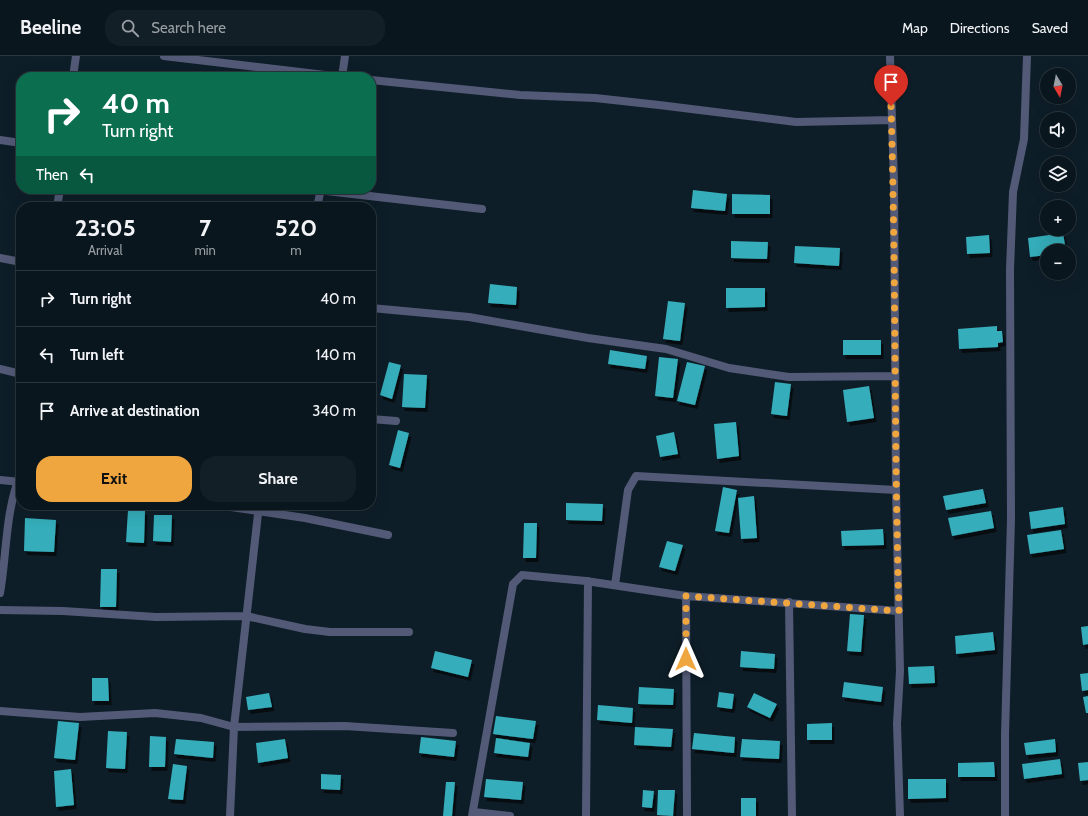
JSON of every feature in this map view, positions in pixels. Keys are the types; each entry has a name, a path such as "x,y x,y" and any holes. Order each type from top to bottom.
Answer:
{"street":[{"path":"74,72 76,56"},
{"path":"164,56 300,72"},
{"path":"343,72 345,56"},
{"path":"890,56 895,280 896,490 900,671 896,724 900,816"},
{"path":"1005,816 1005,720 1011,519 1010,269 1013,192 1024,139 1027,56"},
{"path":"376,80 520,94 595,98 796,122 892,120"},
{"path":"0,140 16,142"},
{"path":"355,194 482,209"},
{"path":"0,258 16,261"},
{"path":"376,308 469,317 588,338 666,349 729,368 789,377 895,376"},
{"path":"0,368 16,373"},
{"path":"376,419 396,421"},
{"path":"615,585 628,490 636,476 896,490"},
{"path":"0,480 16,482"},
{"path":"0,593 8,528 16,495"},
{"path":"230,816 234,727 258,510"},
{"path":"267,510 388,536"},
{"path":"510,816 473,814 513,584 522,575 588,581 686,596 789,602 899,611"},
{"path":"586,816 588,581"},
{"path":"686,596 687,816"},
{"path":"789,602 792,816"},
{"path":"0,610 63,611 156,617 246,616 330,632 409,632"},
{"path":"0,711 80,717 155,713 201,718 234,727 345,726 452,733"}],"building":[{"path":"693,190 727,194 725,211 691,208"},
{"path":"732,194 770,195 770,214 732,214"},
{"path":"989,235 990,253 967,254 966,237"},
{"path":"1042,236 1064,236 1065,244 1040,244 1040,256 1030,257 1028,238"},
{"path":"731,241 768,242 767,259 731,258"},
{"path":"795,246 840,248 839,266 794,263"},
{"path":"490,284 517,287 516,305 488,303"},
{"path":"726,288 765,288 765,307 726,308"},
{"path":"668,301 685,303 680,341 663,339"},
{"path":"997,326 997,331 1002,331 1003,342 998,343 998,347 959,349 958,329"},
{"path":"843,340 881,340 881,355 843,355"},
{"path":"610,350 647,356 645,369 608,364"},
{"path":"659,357 678,359 673,398 655,396"},
{"path":"389,362 401,365 392,399 380,395"},
{"path":"687,362 705,366 695,405 677,401"},
{"path":"404,374 427,375 425,408 402,407"},
{"path":"775,382 791,384 787,416 771,414"},
{"path":"869,386 874,418 847,422 843,390"},
{"path":"736,422 739,456 717,459 714,424"},
{"path":"398,430 409,433 400,468 389,465"},
{"path":"674,432 678,454 660,457 656,436"},
{"path":"723,487 737,490 729,533 715,531"},
{"path":"983,489 986,503 946,510 943,496"},
{"path":"754,496 757,538 741,539 738,498"},
{"path":"566,503 603,504 602,521 566,520"},
{"path":"1063,507 1065,524 1031,529 1029,512"},
{"path":"128,510 145,511 144,543 126,542"},
{"path":"991,511 994,528 952,536 948,518"},
{"path":"154,515 172,515 171,542 153,541"},
{"path":"25,518 56,520 54,552 24,551"},
{"path":"524,523 537,523 536,558 523,558"},
{"path":"883,529 884,545 842,546 841,531"},
{"path":"1061,530 1064,549 1030,554 1027,535"},
{"path":"667,541 683,545 675,571 659,567"},
{"path":"101,569 117,569 116,607 100,607"},
{"path":"850,614 864,615 861,652 847,651"},
{"path":"1088,626 1088,644 1083,645 1081,627"},
{"path":"993,632 995,650 956,654 955,636"},
{"path":"435,651 472,660 468,677 431,668"},
{"path":"741,651 775,654 774,669 740,667"},
{"path":"934,666 935,683 909,684 908,667"},
{"path":"1088,673 1088,690 1082,691 1080,674"},
{"path":"92,678 108,678 109,701 92,701"},
{"path":"844,682 883,687 881,702 842,697"},
{"path":"639,687 674,689 673,705 638,704"},
{"path":"719,692 734,694 732,709 717,707"},
{"path":"269,693 272,707 248,710 246,697"},
{"path":"754,693 777,704 770,718 747,707"},
{"path":"1088,696 1088,713 1086,713 1083,697"},
{"path":"598,705 633,708 632,723 597,720"},
{"path":"496,716 536,721 533,739 493,734"},
{"path":"58,721 79,723 75,760 54,758"},
{"path":"832,723 832,740 807,740 807,724"},
{"path":"635,727 673,729 671,747 634,745"},
{"path":"108,731 127,732 125,769 106,768"},
{"path":"694,733 735,737 734,753 692,749"},
{"path":"150,736 166,737 165,767 149,767"},
{"path":"421,737 456,741 454,757 419,753"},
{"path":"496,738 530,743 528,757 494,753"},
{"path":"176,739 214,742 213,758 174,754"},
{"path":"285,739 288,758 258,763 256,743"},
{"path":"742,739 780,741 779,759 740,757"},
{"path":"1055,739 1056,752 1026,755 1024,743"},
{"path":"1060,759 1062,774 1024,779 1022,764"},
{"path":"994,762 995,777 958,777 958,763"},
{"path":"1088,762 1088,780 1080,781 1078,763"},
{"path":"173,764 187,766 183,800 168,799"},
{"path":"71,769 74,805 56,807 54,771"},
{"path":"321,774 341,775 340,790 321,789"},
{"path":"486,779 523,782 521,800 484,797"},
{"path":"908,779 946,779 946,798 908,799"},
{"path":"446,782 455,782 452,816 443,816"},
{"path":"643,790 654,791 652,808 642,807"},
{"path":"658,790 675,790 673,816 657,815"},
{"path":"741,798 756,798 756,816 741,816"}],"route":[{"path":"686,659 686,596 789,602 899,611 896,490 894,182 891,106"}]}
